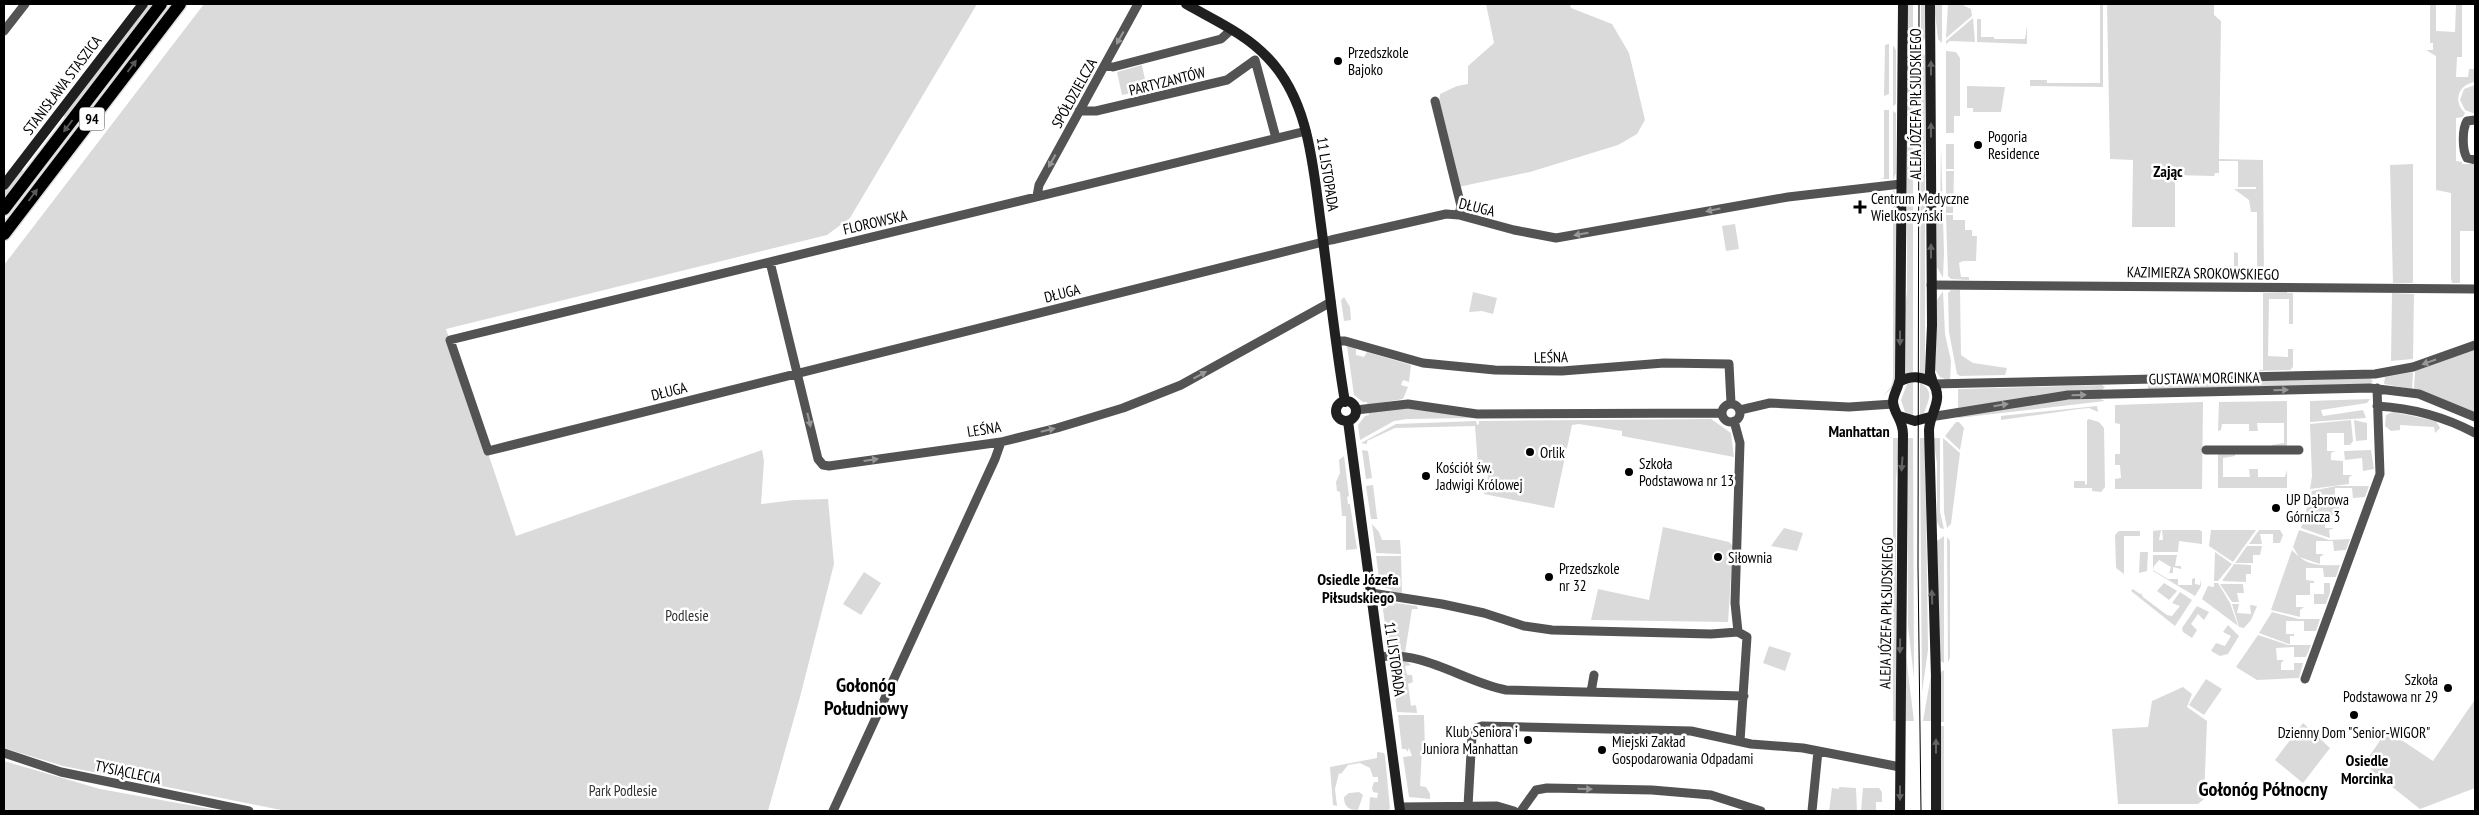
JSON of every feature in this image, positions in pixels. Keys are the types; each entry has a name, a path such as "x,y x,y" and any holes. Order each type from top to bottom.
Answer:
{"main road":[{"name":"94","path":"4,209 161,4"},
{"name":"94","path":"4,234 180,4"}],"street":[{"path":"4,31 25,4"},
{"name":"STANISŁAWA STASZICA","path":"4,185 143,4"},
{"name":"SPÓŁDZIELCZA","path":"1037,196 1039,185 1138,4"},
{"name":"11 LISTOPADA","path":"1186,4 1251,43 1274,64 1292,95 1306,131 1345,402"},
{"name":"ALEJA JÓZEFA PIŁSUDSKIEGO","path":"1899,382 1904,4"},
{"name":"ALEJA JÓZEFA PIŁSUDSKIEGO","path":"1930,4 1930,376 1933,383"},
{"path":"1105,65 1113,67 1221,39 1231,30"},
{"name":"PARTYZANTÓW","path":"1079,111 1096,111 1227,80 1255,60 1276,138"},
{"path":"1435,101 1460,206 1458,215"},
{"path":"2475,120 2467,121 2464,127 2464,150 2467,158 2475,160"},
{"name":"FLOROWSKA","path":"450,340 1306,131"},
{"name":"ALEJA JÓZEFA PIŁSUDSKIEGO","path":"1761,201 1902,184"},
{"name":"DŁUGA","path":"450,340 488,451 1323,242 1446,214 1458,215 1556,238 1761,201"},
{"name":"LEŚNA","path":"770,262 818,459 823,465 829,466 1001,442 1057,428 1160,395 1331,302"},
{"name":"KAZIMIERZA SROKOWSKIEGO","path":"1931,285 2475,289"},
{"name":"LEŚNA","path":"1337,341 1345,341 1432,364 1495,370 1562,371 1664,363 1729,364 1731,403"},
{"name":"GUSTAWA MORCINKA","path":"1933,383 2378,374 2421,365 2475,345"},
{"path":"1930,417 1914,421 1899,416 1893,404 1899,382 1914,377 1933,383 1938,400 1930,417 1936,811"},
{"path":"2110,380 2110,394"},
{"path":"2306,679 2380,474 2381,442 2377,388"},
{"name":"GUSTAWA MORCINKA","path":"1930,417 2048,398 2110,394 2377,388 2418,394 2475,417"},
{"path":"1345,402 1351,403 1356,410 1355,416 1348,421 1342,420 1337,412 1338,405 1345,402"},
{"path":"1734,421 1725,419 1722,413 1724,406 1731,403 1740,410"},
{"path":"1740,410 1770,403 1849,407 1893,404"},
{"path":"1356,410 1408,404 1477,414 1722,413"},
{"path":"2377,406 2410,410 2451,422 2475,433"},
{"path":"1734,421 1739,416 1740,410"},
{"name":"ALEJA JÓZEFA PIŁSUDSKIEGO","path":"1899,416 1903,425 1904,439 1900,811"},
{"name":"11 LISTOPADA","path":"1348,421 1400,809"},
{"path":"1734,421 1740,443 1735,604 1738,632"},
{"path":"833,811 995,459 1001,442"},
{"path":"2206,450 2299,450"},
{"path":"1371,593 1442,604 1484,613 1524,626 1552,630 1711,634 1738,632 1747,637 1740,741"},
{"path":"1380,656 1388,655 1412,659 1449,669 1489,686 1506,690 1744,696"},
{"path":"1591,692 1594,675"},
{"path":"1468,806 1471,740 1474,729 1479,727 1685,730 1761,746 1799,747 1900,767"},
{"path":"1812,811 1818,751"},
{"name":"TYSIĄCLECIA","path":"4,753 61,772 249,811"},
{"path":"1521,811 1536,790 1547,788 1652,790 1711,795 1760,811"},
{"path":"1400,809 1468,806 1506,807 1514,811"}],"green space":[{"path":"148,4 155,4 4,202 4,192 21,169 24,171 65,117 62,115"},
{"path":"204,4 977,4 850,218 827,235 446,329 516,536 762,450 764,461 761,504 794,500 828,499 834,564 768,811 286,811 63,766 4,748 4,265"},
{"path":"1486,4 1570,4 1571,8 1612,24 1629,53 1645,120 1637,134 1618,145 1530,172 1458,187 1439,102 1440,94 1457,86 1468,84 1468,66 1494,43"},
{"path":"1907,4 1913,4 1913,43 1908,39"},
{"path":"1921,4 1926,4 1926,38 1921,43"},
{"path":"1934,4 1942,4 1942,43 1938,39"},
{"path":"1948,4 1961,4 1971,9 1972,16 1946,38"},
{"path":"2100,4 2103,4 2103,87 2030,86 2030,80 2047,80 2047,83 2100,83"},
{"path":"2107,4 2214,4 2214,15 2221,21 2219,159 2263,160 2264,281 2237,281 2234,277 2234,252 2238,253 2238,272 2257,272 2257,212 2251,212 2249,200 2234,189 2256,189 2256,187 2238,187 2238,161 2219,161 2219,173 2215,173 2214,176 2175,175 2175,227 2132,227 2133,160 2110,159"},
{"path":"2430,4 2436,4 2436,31 2455,32 2456,4 2462,4 2462,57 2457,57 2456,77 2468,77 2469,69 2475,69 2475,82 2465,86 2458,98 2461,108 2465,113 2463,117 2456,118 2456,161 2462,162 2462,164 2475,164 2475,231 2460,231 2460,283 2452,283 2451,278 2451,193 2436,190 2436,56 2426,50 2433,50 2433,43 2430,43"},
{"path":"1973,18 1975,42 1950,41 1946,44 1946,41"},
{"path":"1977,19 1981,19 1981,37 1994,37 1994,39 2025,39 2027,26 2027,44 1977,42"},
{"path":"1889,44 1889,94 1884,96 1885,45"},
{"path":"1893,45 1896,50 1896,104 1893,106"},
{"path":"1913,50 1913,372 1904,374 1904,315 1907,292 1907,56"},
{"path":"1921,50 1925,56 1925,374 1920,372"},
{"path":"1946,51 1956,52 1960,58 1960,116 1954,116 1954,133 1946,133"},
{"path":"1142,65 1147,90 1122,95 1117,72"},
{"path":"2475,85 2475,114 2465,110 2460,100 2464,89"},
{"path":"1967,86 2005,87 2001,112 1973,112 1973,108 1967,108"},
{"path":"1884,110 1889,110 1889,179 1880,179 1884,178"},
{"path":"1893,111 1896,113 1896,173 1893,180"},
{"path":"1946,144 1954,144 1954,169 1946,169"},
{"path":"1941,146 1943,278 1937,267 1937,220 1940,214"},
{"path":"2413,164 2413,283 2393,283 2390,165"},
{"path":"1946,171 1954,171 1953,213 1946,213"},
{"path":"1893,189 1896,194 1896,375 1892,388 1882,397 1891,387 1893,379"},
{"path":"1946,215 1953,215 1953,220 1965,220 1965,230 1972,230 1972,236 1977,236 1976,261 1963,261 1959,263 1961,277 1969,277 1969,280 1951,279 1948,276"},
{"path":"1735,224 1739,249 1726,251 1722,226"},
{"path":"1951,290 1960,290 1961,355 1973,363 2007,368 2005,375 1960,376 1957,374 1949,332 1948,293"},
{"path":"1943,291 1945,334 1951,361 1950,381 1940,377 1935,370 1937,300"},
{"path":"1473,292 1497,298 1493,314 1482,311 1469,312"},
{"path":"2263,293 2293,293 2293,324 2289,324 2289,299 2269,299 2268,356 2288,357 2288,349 2293,349 2293,367 2290,370 2260,371 2258,370 2263,370"},
{"path":"2392,293 2414,294 2413,359 2391,361"},
{"path":"1344,297 1350,307 1351,320 1344,321 1341,300"},
{"path":"1347,346 1356,349 1356,355 1364,357 1367,352 1411,365 1409,382 1403,380 1401,385 1408,387 1403,399 1367,405 1367,402 1363,402 1354,395"},
{"path":"2475,349 2475,412 2414,389 2415,371"},
{"path":"2413,372 2412,389 2384,384 2385,377"},
{"path":"2370,378 2373,381 2370,384 2148,389 2148,384"},
{"path":"1913,382 1913,416 1905,412 1901,400 1907,384"},
{"path":"1920,383 1928,390 1929,397 1924,414 1920,416"},
{"path":"2102,385 2105,387 2102,390 1958,408 1958,389"},
{"path":"2100,399 2105,401 1958,418 1958,415 2060,400"},
{"path":"2370,399 2367,403 2321,410 2323,416 2363,410 2366,418 2310,422 2310,401"},
{"path":"2287,401 2287,447 2272,448 2272,445 2284,443 2284,423 2257,423 2258,431 2249,431 2249,424 2222,424 2221,430 2218,431 2219,402"},
{"path":"2203,402 2202,489 2115,489 2115,479 2121,478 2120,465 2115,465 2115,454 2120,454 2120,424 2115,423 2115,405"},
{"path":"2097,406 2098,412 2089,408 2001,420 2001,416"},
{"path":"1401,408 1426,409 1475,418 1407,419 1394,421 1360,440 1358,425 1365,416 1369,415 1368,412"},
{"path":"2393,412 2436,421 2440,428 2435,433 2434,427 2400,425 2400,430 2391,431 2385,426 2386,415"},
{"path":"1711,419 1731,433 1734,457 1622,436 1622,431 1579,424 1572,425 1554,508 1484,494 1490,468 1478,467 1475,426 1395,428 1367,441 1367,444 1361,443 1396,424 1476,421 1477,425 1479,421"},
{"path":"2087,420 2099,422 2104,428 2105,487 2101,492 2092,491 2092,488 2074,488 2074,481 2085,481 2085,485 2087,484"},
{"path":"2351,420 2353,441 2350,445 2344,445 2344,433 2327,433 2327,451 2335,451 2331,453 2331,460 2343,461 2343,475 2353,475 2349,477 2349,484 2310,489 2312,476 2310,424"},
{"path":"2354,420 2367,423 2367,440 2356,441"},
{"path":"1956,422 1959,422 1964,428 1960,450 1945,436"},
{"path":"1893,438 1900,438 1896,479 1896,721 1893,721"},
{"path":"1907,438 1913,438 1914,678 1908,626"},
{"path":"1920,438 1925,438 1928,650 1922,692"},
{"path":"1933,438 1940,438 1940,512 1944,529 1940,528 1937,522 1937,463"},
{"path":"1943,438 1960,453 1951,524 1947,528 1944,512"},
{"path":"1362,450 1368,451 1372,478 1366,479"},
{"path":"2371,450 2374,469 2363,471 2362,458 2345,460 2344,451"},
{"path":"2218,452 2235,452 2235,456 2223,458 2223,477 2250,477 2249,469 2258,469 2258,477 2285,477 2287,470 2287,488 2218,488"},
{"path":"1344,456 1349,496 1347,497 1348,504 1350,504 1357,549 1346,550 1346,516 1342,516 1340,492 1337,491 1336,482 1340,473 1339,460"},
{"path":"1373,485 1378,519 1371,519 1366,486"},
{"path":"2336,486 2369,486 2365,497 2353,498 2352,488 2335,488 2335,501 2343,501 2343,503 2339,503 2340,515 2325,515 2325,528 2334,528 2329,530 2330,538 2301,528 2312,491"},
{"path":"1372,524 1379,532 1382,540 1400,540 1401,554 1376,553"},
{"path":"1663,527 1729,542 1733,546 1728,622 1591,620 1598,589 1649,600"},
{"path":"1784,528 1803,533 1797,551 1771,546"},
{"path":"2161,530 2159,540 2163,540 2162,530 2200,530 2202,532 2202,544 2179,541 2178,552 2153,552 2153,531"},
{"path":"2211,530 2256,530 2233,562 2209,546"},
{"path":"2259,530 2280,530 2283,535 2280,543 2273,543 2273,534 2260,534 2262,544 2249,544"},
{"path":"2299,530 2329,540 2350,539 2346,550 2334,551 2333,541 2316,541 2316,554 2324,554 2320,557 2320,564 2299,557 2293,547"},
{"path":"2119,531 2140,531 2140,536 2124,536 2124,574 2116,568 2115,535"},
{"path":"1944,536 1944,663 1939,660 1937,541"},
{"path":"1947,537 1950,541 1950,658 1948,662"},
{"path":"2247,546 2262,546 2260,555 2253,555 2253,563 2235,563"},
{"path":"2292,550 2302,559 2313,564 2340,565 2336,577 2324,577 2323,568 2306,568 2306,580 2314,581 2314,583 2310,583 2310,595 2296,595 2296,607 2304,607 2300,610 2300,617 2271,610"},
{"path":"2140,552 2148,552 2147,571 2139,573"},
{"path":"2215,552 2232,564 2218,581 2214,581"},
{"path":"2153,555 2177,555 2175,566 2181,566 2181,569 2173,567 2173,573 2169,573 2171,567 2159,560 2153,570"},
{"path":"1376,556 1401,556 1402,594 1391,592 1392,590 1380,585"},
{"path":"2234,564 2251,565 2251,574 2246,574 2246,582 2222,581"},
{"path":"2153,570 2168,579 2178,579 2178,585 2192,585 2192,579 2195,578 2195,584 2200,585 2201,579 2201,586 2195,596"},
{"path":"864,572 881,583 861,615 843,604"},
{"path":"2164,583 2177,591 2169,600 2157,591"},
{"path":"2214,583 2218,583 2230,603 2238,626 2202,599 2208,586 2214,587"},
{"path":"2324,583 2330,583 2330,592 2326,604 2314,604 2314,594 2324,594"},
{"path":"2220,584 2243,584 2244,593 2237,593 2239,602 2232,602"},
{"path":"2133,589 2141,593 2143,597 2167,615 2172,616 2180,606 2172,603 2180,592 2192,600 2175,626 2131,591"},
{"path":"1389,602 1417,606 1418,609 1412,609 1405,653 1408,656 1389,652 1382,603"},
{"path":"2232,604 2239,604 2237,613 2251,614 2250,605 2257,606 2251,620 2244,628 2239,627"},
{"path":"2197,606 2209,612 2204,620 2198,614 2191,624 2197,630 2192,638 2183,632 2182,628"},
{"path":"2272,612 2299,619 2320,619 2316,631 2304,631 2304,621 2286,621 2286,634 2294,634 2294,636 2290,636 2289,644 2259,633"},
{"path":"2228,625 2239,636 2228,654 2220,656 2211,651 2216,643 2225,646 2231,636 2223,632"},
{"path":"2258,635 2288,645 2311,645 2306,657 2294,657 2294,647 2276,648 2277,660 2284,660 2281,663 2281,670 2294,670 2294,663 2303,663 2299,678 2257,680 2236,667"},
{"path":"1769,646 1791,653 1785,671 1763,663"},
{"path":"1905,648 1914,721 1904,721"},
{"path":"1390,659 1406,661 1411,665 1405,666 1407,675 1412,675 1413,682 1408,684 1411,706 1416,705 1417,713 1397,712"},
{"path":"1944,670 1944,722 1940,722 1941,672"},
{"path":"1931,675 1932,721 1923,721"},
{"path":"2206,679 2222,689 2204,715 2189,705"},
{"path":"2183,687 2192,694 2187,707 2207,721 2204,799 2198,804 2118,804 2112,729 2148,727 2152,701"},
{"path":"2474,701 2475,788 2420,809 2371,770 2369,757 2391,724 2395,726 2391,733 2433,761"},
{"path":"1398,715 1424,715 1425,750 1422,750 1420,786 1426,787 1430,794 1430,799 1409,797 1403,757 1412,756 1409,748 1407,752 1406,749 1402,749"},
{"path":"2303,723 2330,748 2303,783 2275,760"},
{"path":"1940,726 1944,726 1944,811 1940,811"},
{"path":"1377,752 1384,753 1385,756 1390,809 1386,811 1369,811 1370,797 1377,798 1378,793 1373,792 1372,788 1374,782 1378,782 1378,777 1373,777 1370,768 1360,763 1348,765 1341,774 1339,773 1335,789 1337,806 1333,805 1330,767 1377,758"},
{"path":"4,761 100,789 222,811 4,811"},
{"path":"1839,787 1856,788 1857,811 1829,811 1832,788 1839,789"},
{"path":"1863,788 1879,788 1882,792 1882,802 1876,802 1876,811 1861,811"},
{"path":"1359,792 1363,795 1358,810 1350,809 1346,806 1344,797 1349,793"}],"tram line":[{"path":"1919,4 1918,566 1921,811"}],"place":[{"name":"Przedszkole Bajoko","path":"1338,61"},
{"name":"Pogoria Residence","path":"1978,145"},
{"name":"Centrum Medyczne Wielkoszyński","path":"1860,207"},
{"name":"Orlik","path":"1530,452"},
{"name":"Szkoła Podstawowa nr 13","path":"1629,472"},
{"name":"Kościół św. Jadwigi Królowej","path":"1426,476"},
{"name":"UP Dąbrowa Górnicza 3","path":"2276,508"},
{"name":"Siłownia","path":"1718,557"},
{"name":"Przedszkole nr 32","path":"1549,577"},
{"name":"Szkoła Podstawowa nr 29","path":"2448,688"},
{"name":"Dzienny Dom \"Senior-WIGOR\"","path":"2354,715"},
{"name":"Klub Seniora i Juniora Manhattan","path":"1528,740"},
{"name":"Miejski Zakład Gospodarowania Odpadami","path":"1602,750"}],"district":[{"name":"Zając","path":"2168,171"},
{"name":"Manhattan","path":"1859,431"},
{"name":"Osiedle Józefa Piłsudskiego","path":"1358,588"},
{"name":"Gołonóg Południowy","path":"866,696"},
{"name":"Osiedle Morcinka","path":"2367,769"},
{"name":"Gołonóg Północny","path":"2263,789"}],"park label":[{"name":"Podlesie","path":"687,615"},
{"name":"Park Podlesie","path":"623,790"}]}
